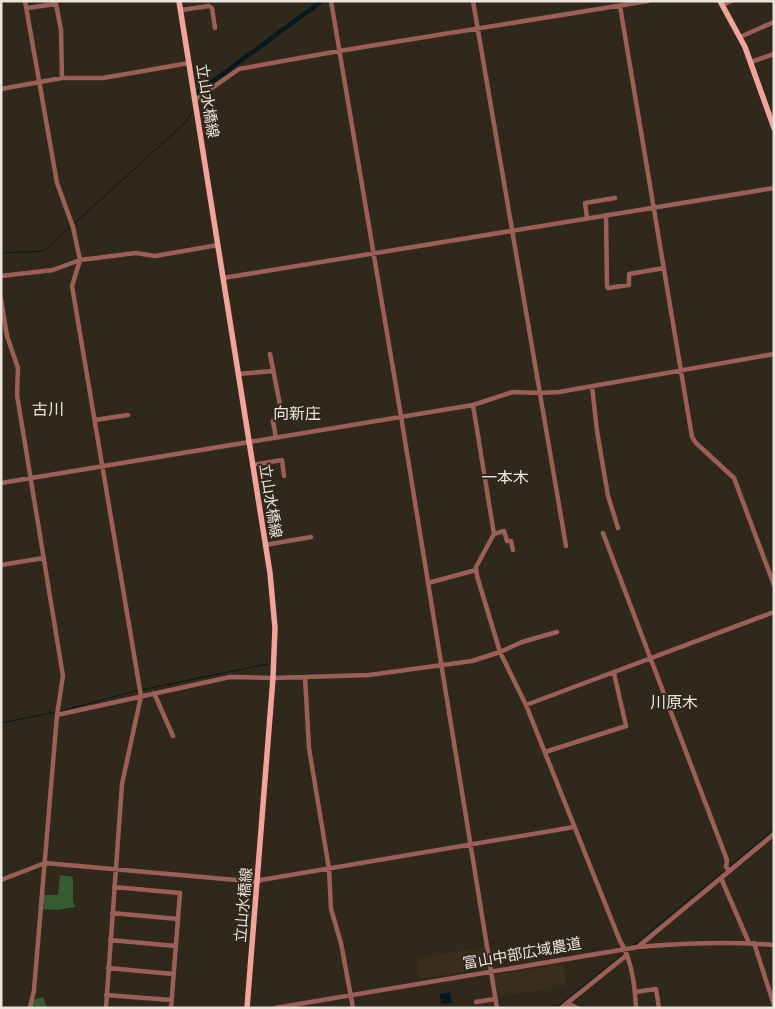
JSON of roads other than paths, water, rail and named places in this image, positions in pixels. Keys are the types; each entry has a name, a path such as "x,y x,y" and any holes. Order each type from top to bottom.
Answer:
{"main road":[{"name":"立山水橋線","path":"180,1 188,63 265,545 275,628 258,882 247,1008"},
{"path":"721,3 740,37 751,62 773,120 774,128"}],"street":[{"path":"25,1 57,183 73,227 80,260 72,286 141,696 122,784 106,1008"},
{"path":"331,1 401,416 496,1008"},
{"path":"473,1 566,546"},
{"path":"195,100 238,69 648,1"},
{"path":"721,3 731,1"},
{"path":"27,8 56,4 60,30 62,78"},
{"path":"181,10 209,6 212,8 215,28"},
{"path":"620,6 692,437 734,478 774,585"},
{"path":"740,37 774,22"},
{"path":"751,62 774,54"},
{"path":"1,89 62,78 103,78 188,63"},
{"path":"223,278 774,188"},
{"path":"587,218 585,203 615,198"},
{"path":"606,215 608,288 629,285 630,274 664,268"},
{"path":"1,276 53,270 80,260 136,253 155,256 218,245"},
{"path":"1,299 7,336 18,368 17,395 63,676 57,715 34,990 30,1008"},
{"path":"270,354 281,410 280,415 272,421 276,438"},
{"path":"1,483 473,405 513,392 559,392 774,354"},
{"path":"238,374 273,371"},
{"path":"592,386 597,431 608,496 618,528"},
{"path":"473,405 494,534 476,570 500,652 526,705 620,941 625,949 635,992 636,1008"},
{"path":"95,420 128,415"},
{"path":"252,465 282,460 284,476"},
{"path":"494,534 504,532 507,540 511,541 513,550"},
{"path":"603,533 726,860 726,867 730,871"},
{"path":"265,545 311,537"},
{"path":"1,565 44,558"},
{"path":"428,583 476,570"},
{"path":"526,705 651,660 774,612"},
{"path":"57,715 230,677 273,678 369,675 441,666 500,652 522,642 557,632"},
{"path":"544,752 626,726 614,673"},
{"path":"305,677 309,748 329,869 332,909 341,943 353,1008"},
{"path":"154,693 173,736"},
{"path":"1,880 45,863 258,882 574,827"},
{"path":"638,947 774,834"},
{"path":"721,878 751,943 774,1005"},
{"path":"114,887 180,893 171,1008"},
{"path":"112,913 178,919"},
{"path":"110,940 176,946"},
{"name":"富山中部広域農道","path":"276,1008 638,947 693,942 774,945"},
{"path":"561,1008 627,955"},
{"path":"108,968 173,974"},
{"path":"635,992 656,989 659,1008"},
{"path":"106,995 171,1000"},
{"path":"476,1002 495,999"},
{"path":"567,1005 577,1008"}],"waterway":[{"path":"197,95 198,92 322,1"},
{"path":"1,253 44,251 187,121 193,110"},
{"path":"1,723 61,711 131,692 267,664"},
{"path":"728,868 774,829"},
{"path":"634,945 725,870"},
{"path":"556,1008 625,952"}],"district":[{"name":"古川","path":"48,409"},
{"name":"向新庄","path":"297,413"},
{"name":"一本木","path":"505,477"},
{"name":"川原木","path":"674,702"}]}
